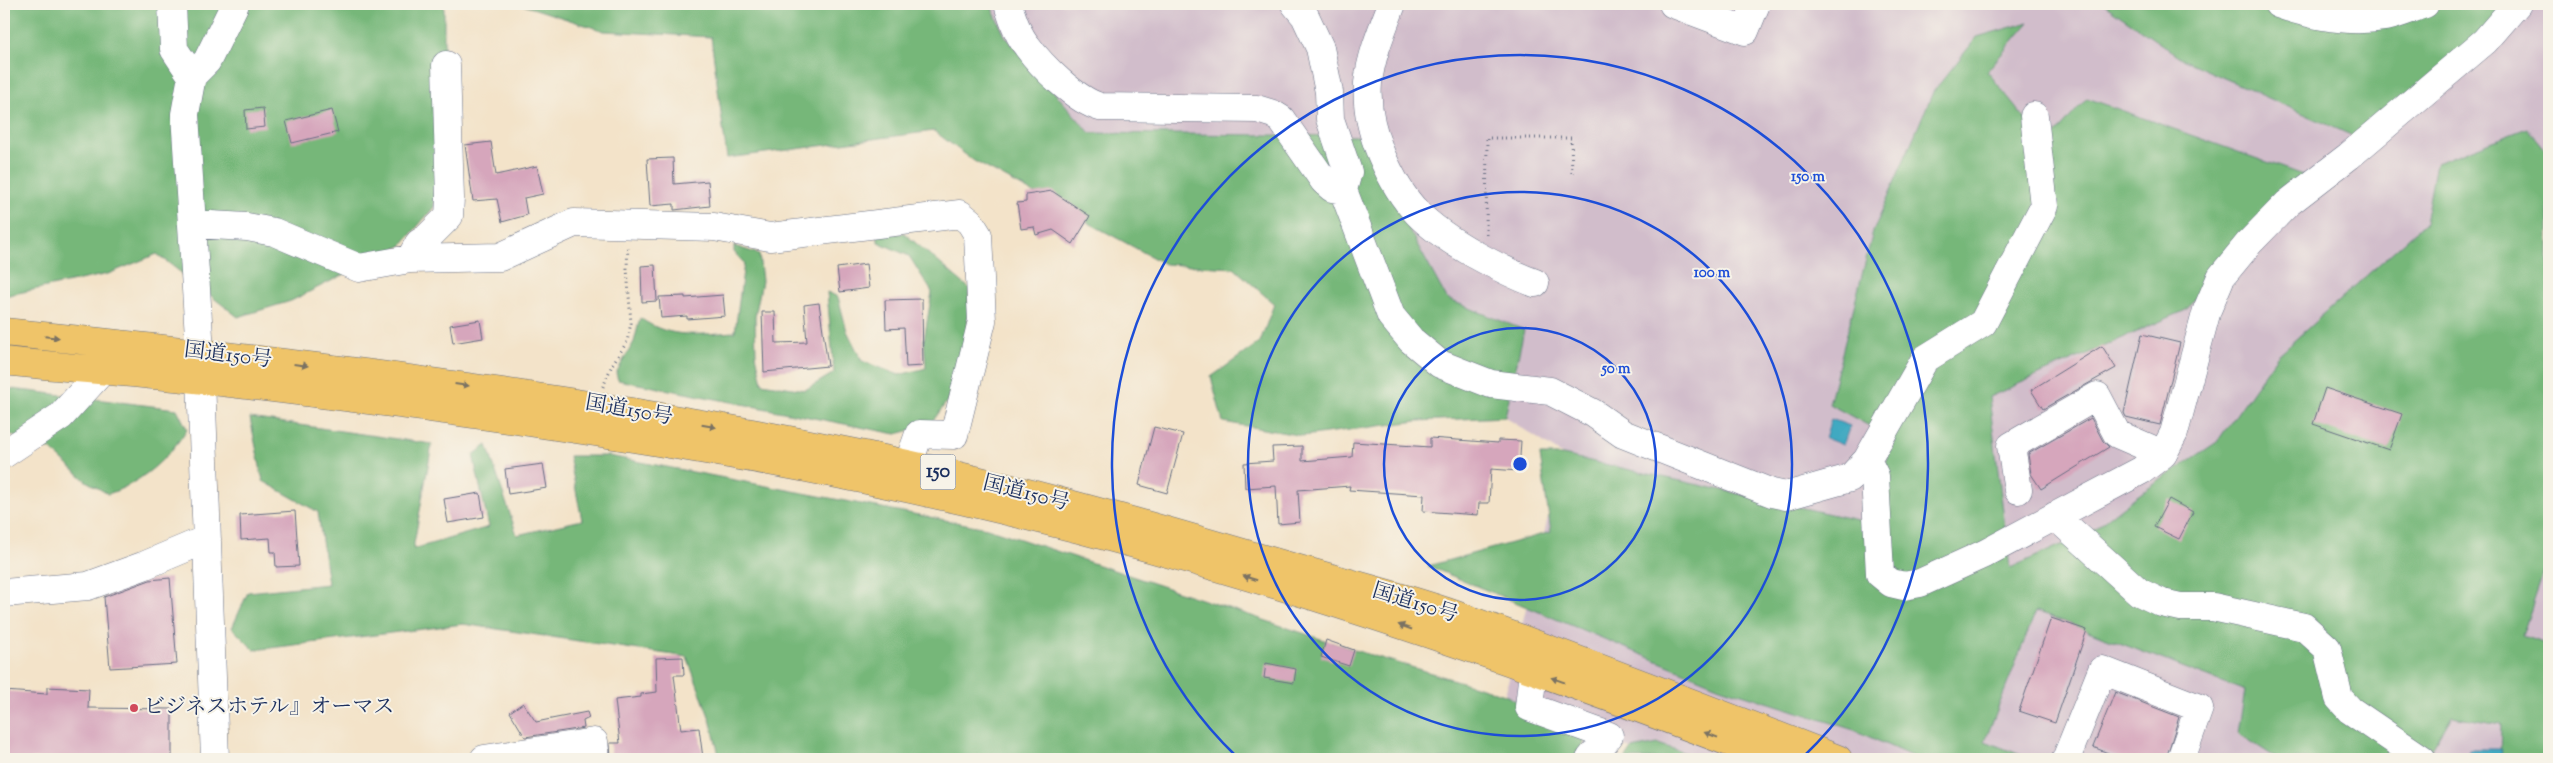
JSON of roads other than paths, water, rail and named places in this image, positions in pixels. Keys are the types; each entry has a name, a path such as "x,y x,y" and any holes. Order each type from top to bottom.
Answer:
{"highway":[{"name":"国道150号","path":"4,332 200,352 472,386 595,405 854,452 1032,495 1186,536 1451,614 1838,759"},
{"name":"国道150号","path":"4,361 101,372 199,380 538,423 655,441 850,477 1021,515 1186,559 1362,612 1533,671 1773,759"}],"street":[{"path":"172,4 174,49 192,76"},
{"path":"215,759 199,380 200,352 185,114 192,76 207,61 235,4"},
{"path":"1008,4 1026,45 1062,82 1090,104 1100,107 1257,109 1274,114 1281,119 1324,180 1332,188 1343,190"},
{"path":"1295,4 1305,16 1320,48 1329,92 1330,119 1348,172 1343,190 1391,316 1411,340 1440,364 1491,384 1550,391 1593,413 1624,434 1772,493 1786,496 1850,478 1867,460 1925,359 1983,323 2044,206 2034,116"},
{"path":"1392,4 1376,46 1368,84 1370,115 1376,140 1396,186 1416,214 1442,236 1510,274 1535,283"},
{"path":"1673,4 1745,31 1756,4"},
{"path":"2278,4 2299,12 2325,17 2360,19 2386,17 2425,4"},
{"path":"1867,460 1875,476 1880,574 1891,583 1904,586 1920,583 1984,554 2142,470 2163,454 2174,433 2207,310 2222,277 2249,243 2288,203 2349,156 2485,42 2517,4"},
{"path":"410,259 419,244 449,216 446,65"},
{"path":"193,224 248,227 274,232 359,268 410,259 500,257 574,223 714,227 770,237 960,214 970,222 978,235 982,321 954,435 919,434 908,465"},
{"path":"4,454 61,416 101,372"},
{"path":"2018,490 2011,446 2097,396 2117,434 2163,454"},
{"path":"2055,516 2139,592 2162,604 2180,607 2213,607 2304,627 2327,648 2339,698 2350,710 2422,759"},
{"path":"4,593 88,586 144,566 207,539"},
{"path":"2066,759 2102,670 2199,708 2181,759"},
{"path":"1533,671 1529,707 1609,736 1590,759"},
{"path":"484,759 594,742 596,759"}],"water":[{"path":"1831,419 1850,426 1843,445 1825,438"},
{"path":"2470,749 2502,749 2500,759 2468,759"}],"place":[{"name":"ビジネスホテル』オーマス","path":"134,708"}]}
